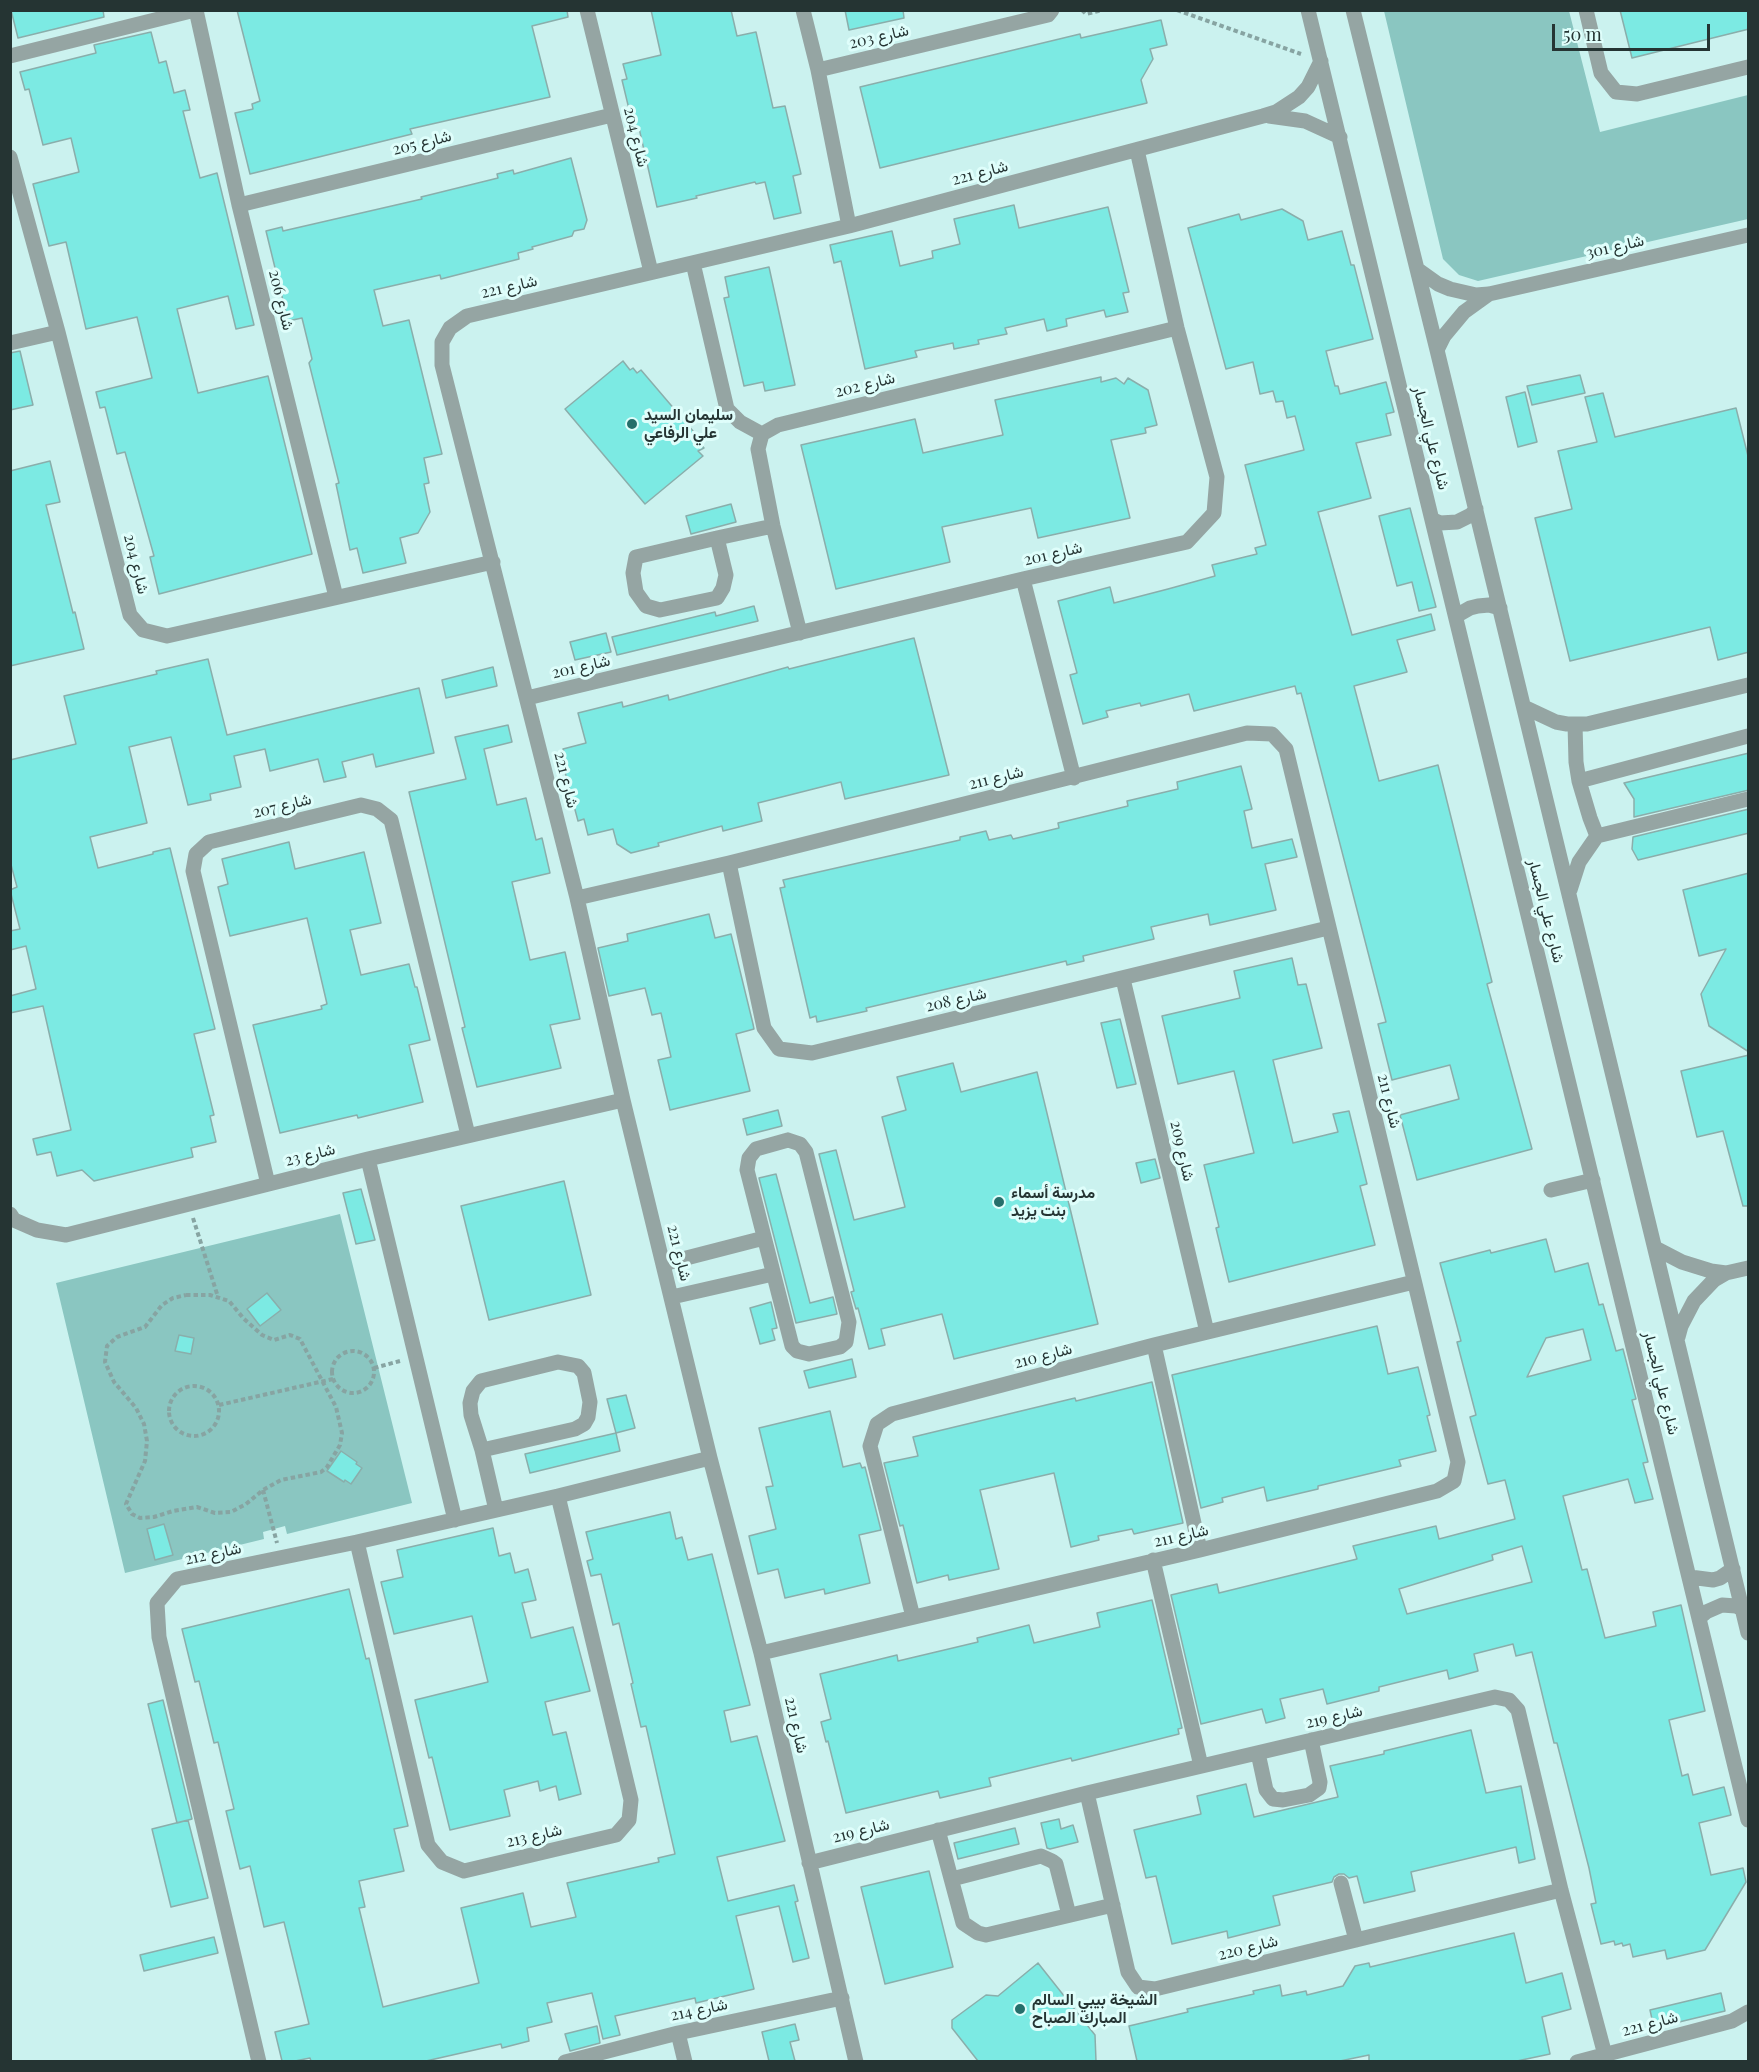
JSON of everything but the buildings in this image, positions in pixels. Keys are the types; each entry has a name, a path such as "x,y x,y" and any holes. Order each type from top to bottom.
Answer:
{"street":[{"path":"10,56 195,10"},
{"name":"شارع 206","path":"195,10 239,205 336,597"},
{"name":"شارع 204","path":"587,10 651,272"},
{"path":"803,10 818,70 849,226"},
{"name":"شارع 203","path":"818,70 1048,15 1052,10"},
{"name":"شارع علي الجسار","path":"1308,10 1749,1820"},
{"name":"شارع علي الجسار","path":"1353,10 1749,1633"},
{"path":"1586,10 1600,73 1616,93 1637,94 1749,67"},
{"name":"شارع 221","path":"856,2061 760,1653 623,1100 577,898 442,365 442,342 450,328 467,316 849,226 1276,112 1299,97 1311,81 1321,61"},
{"name":"شارع 205","path":"239,205 612,115"},
{"name":"شارع 221","path":"1263,116 1305,121 1340,137"},
{"name":"شارع 201","path":"527,699 1023,579 1187,542 1214,513 1217,477 1177,328 1137,150"},
{"name":"شارع 204","path":"10,157 58,332 130,615 143,630 167,636 493,562"},
{"name":"شارع 301","path":"1417,269 1450,289 1476,295 1489,294 1749,235"},
{"path":"693,263 727,409 740,422 762,434 758,449 773,526 800,633"},
{"name":"شارع 301","path":"1437,350 1444,336 1464,312 1489,294"},
{"name":"شارع 202","path":"762,434 778,425 1177,328"},
{"path":"10,343 58,332"},
{"path":"1433,520 1440,523 1457,522 1471,515 1476,509"},
{"path":"717,538 726,575 723,588 717,598 660,610 646,606 636,592 633,573 636,557 717,538 773,526"},
{"path":"1023,579 1074,778"},
{"path":"1456,616 1478,606 1489,605 1500,608"},
{"path":"1524,707 1556,722 1587,724 1749,685"},
{"path":"1575,724 1579,781 1598,836"},
{"name":"شارع 211","path":"577,898 729,864 1247,733 1272,734 1286,749 1458,1462 1454,1481 1437,1491 1200,1550 760,1653"},
{"path":"1579,781 1749,736"},
{"path":"1569,893 1579,862 1598,836 1749,799"},
{"name":"شارع 207","path":"268,1184 193,871 196,854 209,842 362,805 377,809 391,820 468,1135"},
{"name":"شارع 208","path":"729,864 764,1028 779,1049 812,1053 1328,928"},
{"name":"شارع 209","path":"1123,979 1207,1332"},
{"name":"شارع 23","path":"10,1214 14,1220 37,1230 66,1235 368,1159 623,1100"},
{"path":"788,1140 800,1144 806,1152 849,1322 846,1342 840,1347 809,1354 792,1346 764,1239 747,1170 749,1158 756,1149 788,1140"},
{"path":"368,1159 455,1520"},
{"path":"1551,1190 1593,1180"},
{"path":"663,1264 764,1239"},
{"path":"1655,1248 1696,1268 1726,1273"},
{"path":"1678,1340 1681,1326 1694,1301 1714,1280 1726,1273 1749,1268"},
{"path":"672,1298 773,1274"},
{"name":"شارع 210","path":"913,1617 870,1446 877,1424 892,1414 1154,1345 1414,1282"},
{"path":"1154,1345 1200,1550"},
{"path":"482,1450 575,1429 584,1424 588,1417 590,1402 584,1373 578,1366 558,1362 481,1381 473,1391 470,1403 471,1415 496,1510"},
{"name":"شارع 212","path":"259,2061 159,1637 157,1602 177,1579 455,1520 710,1458"},
{"name":"شارع 213","path":"357,1542 428,1845 442,1862 464,1871 616,1835 629,1820 631,1800 558,1496"},
{"path":"1153,1560 1201,1766"},
{"path":"1690,1577 1697,1580 1713,1580 1733,1569"},
{"path":"1700,1618 1706,1612 1722,1605 1743,1609"},
{"name":"شارع 219","path":"809,1863 1087,1793 1495,1697 1509,1700 1518,1710 1561,1890 1605,2055"},
{"path":"1257,1753 1266,1790 1273,1798 1283,1800 1309,1795 1318,1788 1320,1782 1311,1740"},
{"name":"شارع 220","path":"1087,1793 1128,1972 1138,1987 1155,1989 1561,1890"},
{"path":"939,1830 963,1923 978,1933 986,1935 1113,1905"},
{"path":"951,1879 1041,1856 1056,1864 1069,1915"},
{"path":"1341,1883 1356,1940"},
{"name":"شارع 214","path":"565,2061 678,2033 842,1998"},
{"name":"شارع 221","path":"1577,2061 1732,2021 1749,2012"},
{"name":"شارع 221","path":"1732,2021 1749,2023"},
{"path":"678,2033 685,2061"}],"path":[{"path":"1082,10 1086,14 1103,10"},
{"path":"1177,10 1321,61"},
{"path":"188,1204 218,1298"},
{"path":"186,1295 210,1295 218,1298 229,1301 262,1335 274,1340 290,1335 300,1339 336,1407 342,1433 340,1445 327,1467 321,1472 281,1480 231,1512 215,1513 197,1507 140,1518 132,1514 126,1504 145,1461 147,1441 144,1424 136,1408 114,1382 105,1362 107,1346 117,1337 145,1327 162,1305 172,1298 186,1295"},
{"path":"354,1350 366,1354 374,1364 375,1376 369,1387 359,1393 346,1393 336,1386 333,1379 331,1374 334,1362 342,1353 354,1350"},
{"path":"374,1368 416,1357"},
{"path":"219,1405 333,1379"},
{"path":"194,1386 205,1388 214,1395 219,1405 220,1416 215,1427 206,1434 195,1437 184,1435 174,1428 169,1418 169,1406 174,1396 183,1389 194,1386"},
{"path":"263,1490 281,1558"}],"shaded area":[{"path":"1384,11 1569,11 1600,132 1748,95 1748,219 1478,281 1459,275 1443,259"},
{"path":"340,1214 412,1503 287,1534 285,1526 263,1532 264,1539 125,1573 56,1283"}],"place":[{"name":"سليمان السيد علي الرفاعي","path":"632,424"},
{"name":"مدرسة أسماء بنت يزيد","path":"999,1202"},
{"name":"الشيخة بيبي السالم المبارك الصباح","path":"1020,2009"}]}
